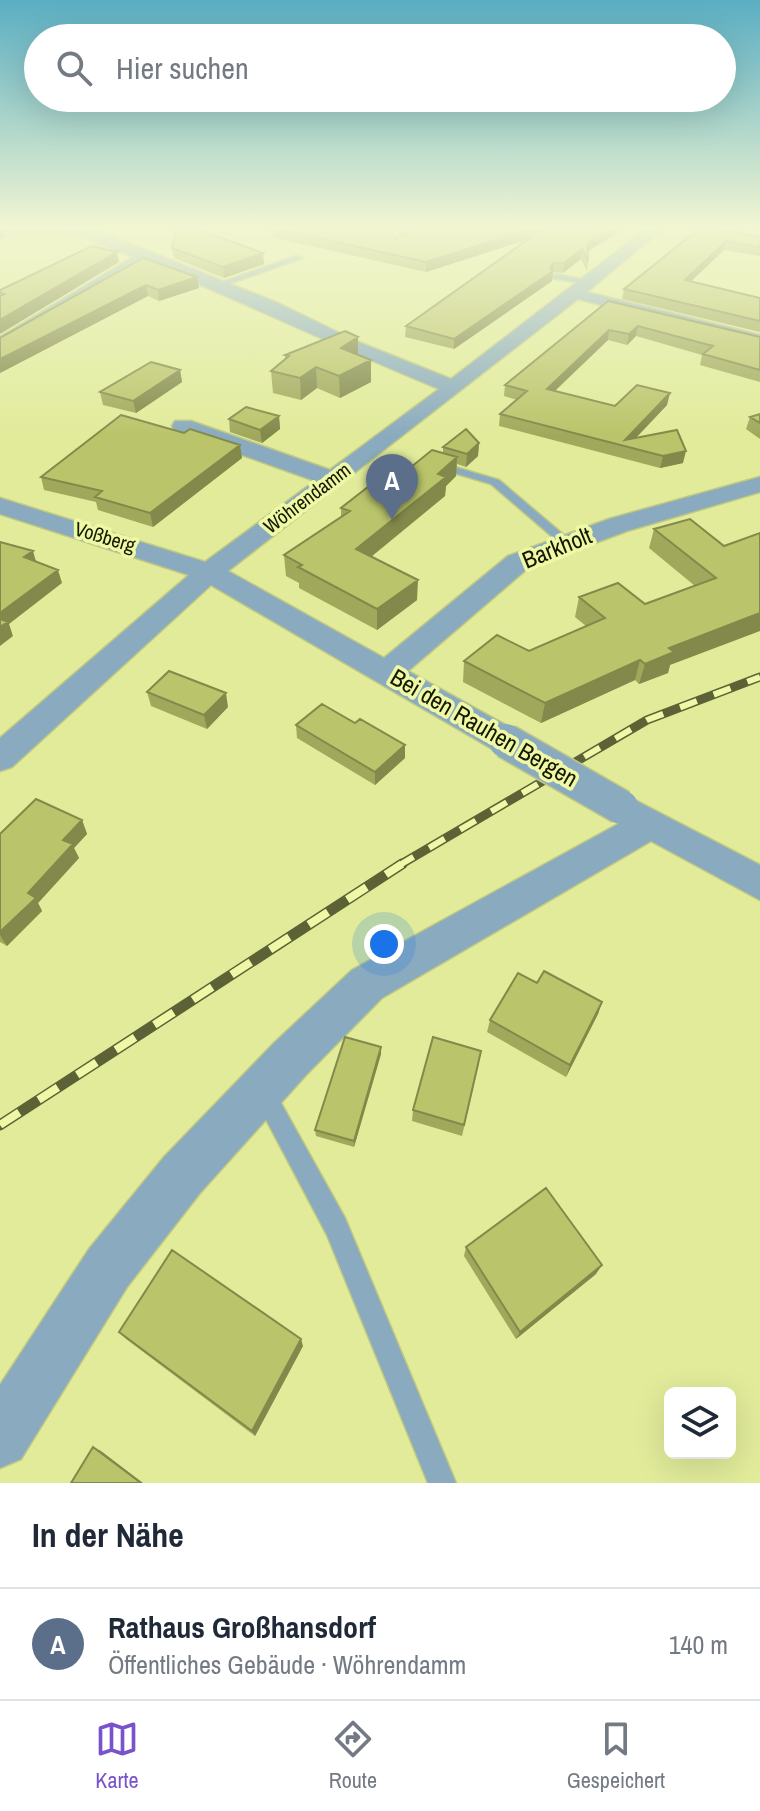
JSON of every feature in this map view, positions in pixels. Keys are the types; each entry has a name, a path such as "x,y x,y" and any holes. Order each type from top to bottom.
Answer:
{"street":[{"path":"0,345 77,297"},
{"path":"245,297 454,388"},
{"name":"Wöhrendamm","path":"0,758 209,572 571,297"},
{"path":"583,297 760,341"},
{"path":"183,426 331,479"},
{"name":"Barkholt","path":"387,672 518,562 566,542 760,484"},
{"name":"Voßberg","path":"0,506 104,536 209,572"},
{"name":"Bei den Rauhen Bergen","path":"209,572 760,884"},
{"path":"0,1438 108,1268 182,1175 290,1059 367,984 636,815"}],"lane":[{"path":"436,464 495,482 566,542"},
{"path":"262,1091 336,1227 442,1483"}],"building":[{"path":"0,297 39,297 0,320"},
{"path":"73,297 122,297 0,359 0,338"},
{"path":"447,297 515,297 454,339 406,326"},
{"path":"659,297 757,297 760,298 760,321"},
{"path":"608,301 760,337 760,370 703,354 713,346 638,326 629,334 609,330 547,389 615,406 637,385 670,393 625,440 677,430 686,451 663,456 500,414 527,391 505,385"},
{"path":"345,331 358,337 341,348 371,360 339,376 316,367 300,378 271,371 289,356 285,355"},
{"path":"151,362 180,370 133,401 100,392"},
{"path":"246,407 279,416 260,430 229,419"},
{"path":"760,414 760,423 750,417"},
{"path":"121,415 184,433 190,429 240,445 150,513 95,497 102,491 41,477"},
{"path":"466,429 479,443 467,454 443,447"},
{"path":"432,450 457,457 438,474 446,477 356,549 418,580 377,609 298,567 302,565 284,555 350,511 341,508 387,472 400,476"},
{"path":"690,519 724,546 760,533 760,613 669,648 674,652 645,664 640,660 545,703 464,661 497,635 529,651 605,618 579,597 618,583 645,604 716,578 654,529"},
{"path":"0,542 33,551 24,557 58,570 0,613"},
{"path":"169,671 226,693 204,715 147,692"},
{"path":"322,704 355,723 360,719 405,745 375,772 296,725"},
{"path":"36,799 82,820 63,840 73,844 28,893 36,898 0,932 0,834"},
{"path":"544,971 602,1002 570,1065 490,1020 518,973 537,983"},
{"path":"345,1037 381,1047 354,1141 315,1130"},
{"path":"433,1037 481,1051 464,1125 413,1110"},
{"path":"546,1188 602,1265 520,1332 466,1247"},
{"path":"172,1250 301,1339 252,1431 119,1332"},
{"path":"93,1447 141,1483 71,1483"}],"railway":[{"path":"398,866 647,720 760,677"},
{"path":"0,1125 402,864"}],"place":[{"name":"Rathaus Großhansdorf","path":"392,520"}]}
